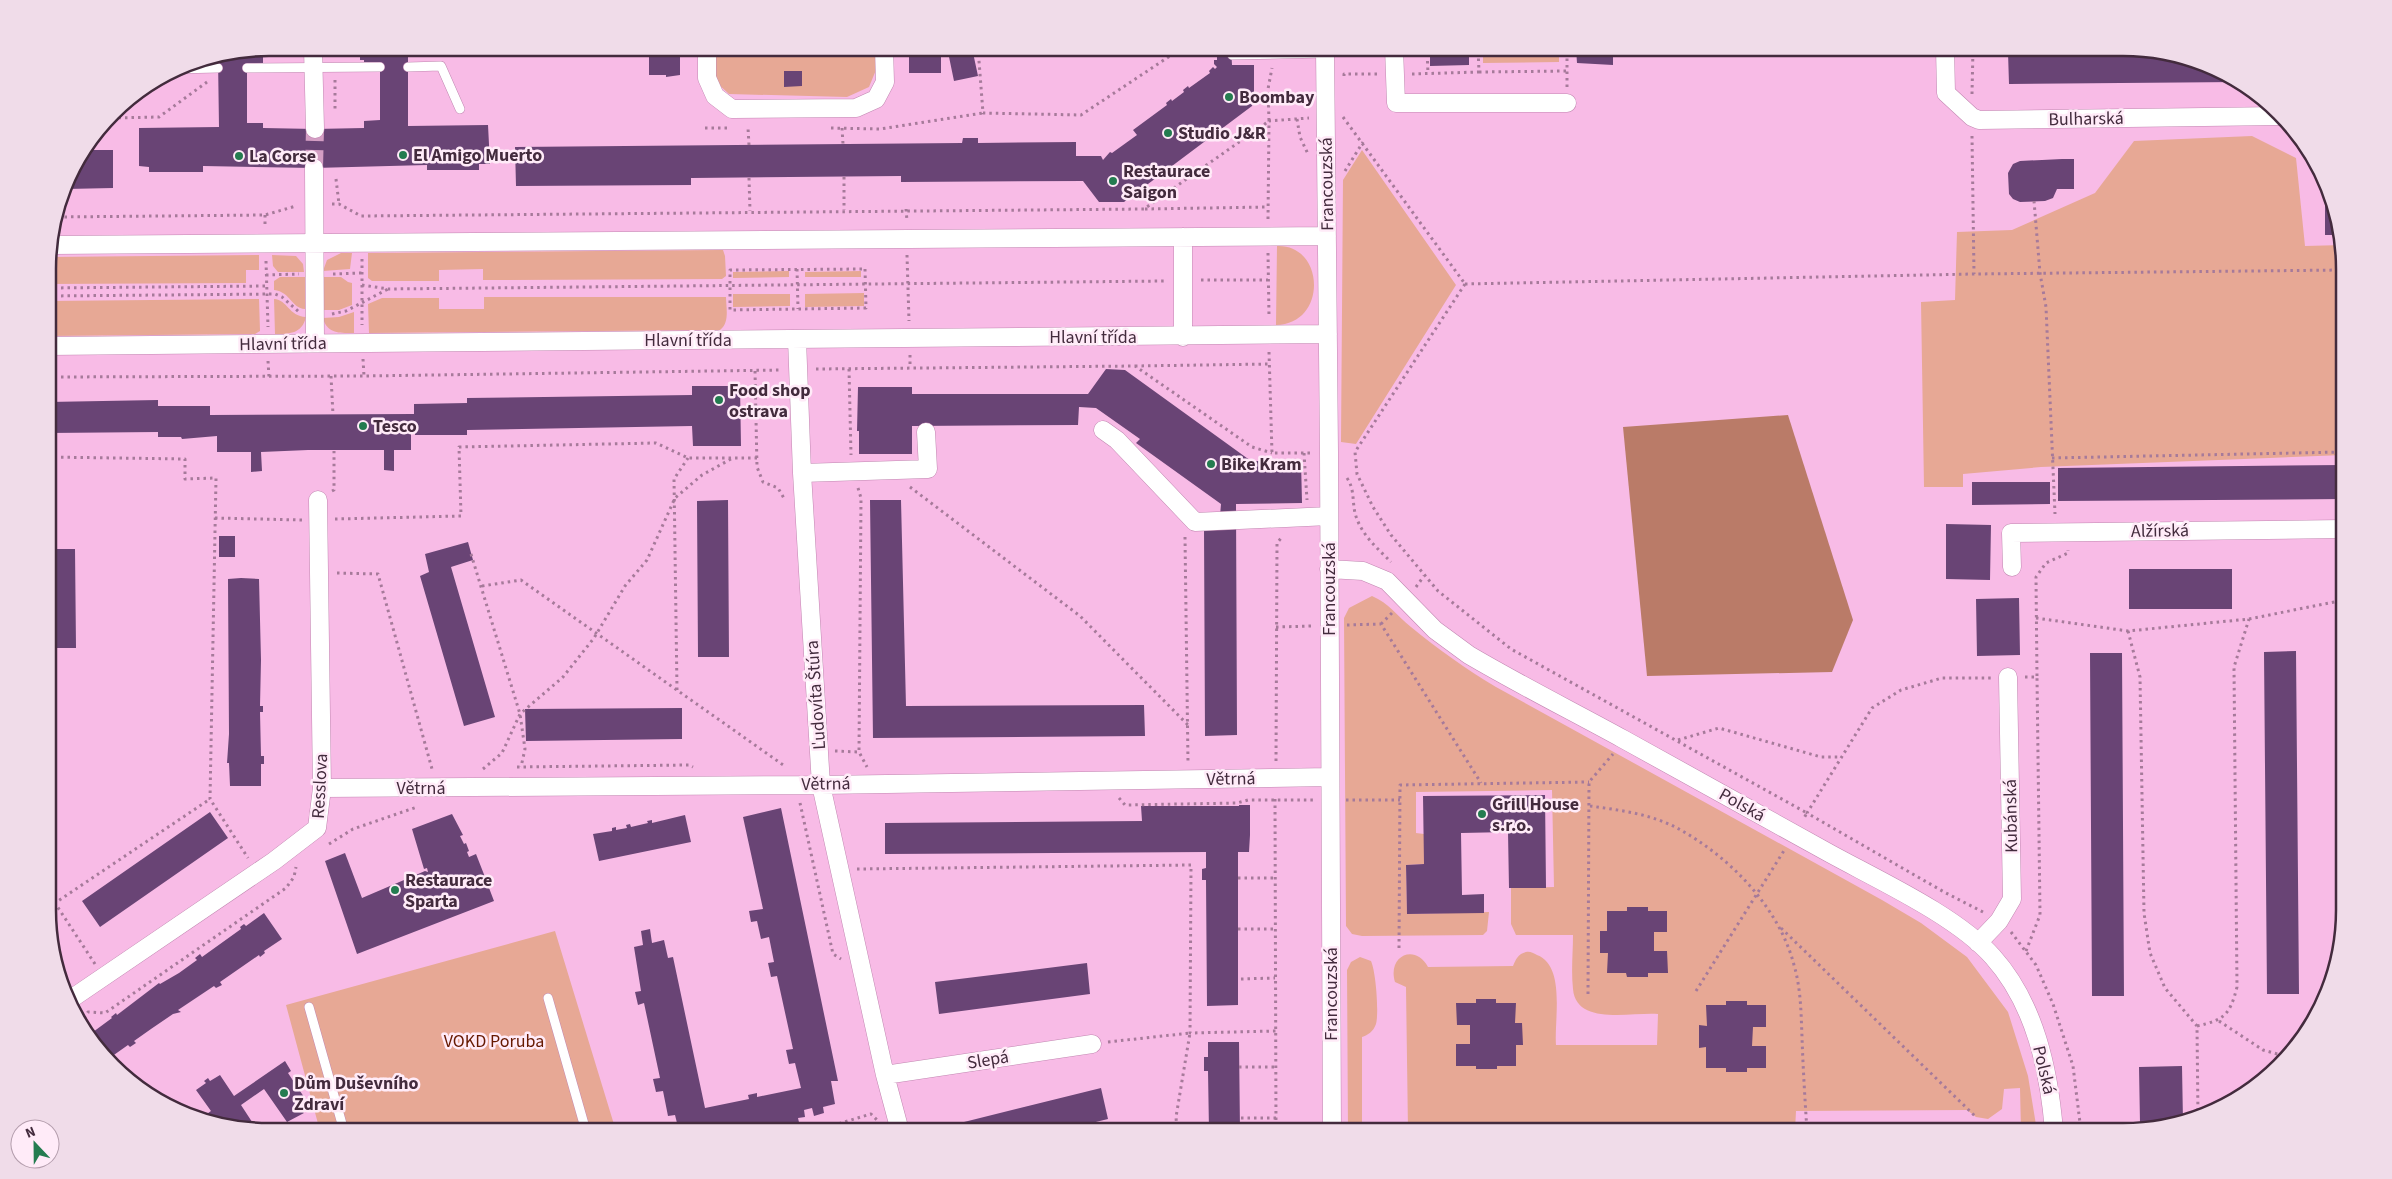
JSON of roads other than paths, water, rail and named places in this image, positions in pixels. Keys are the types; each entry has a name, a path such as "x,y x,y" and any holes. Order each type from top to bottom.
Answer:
{"street":[{"path":"313,56 315,129"},
{"path":"707,56 707,78 714,96 732,109 856,108 876,98 885,82 884,56"},
{"name":"Francouzská","path":"1326,56 1334,116 1327,236 1330,452 1329,626 1332,1123"},
{"path":"1395,56 1396,103 1567,103"},
{"name":"Bulharská","path":"1946,56 1946,93 1979,120 2270,116"},
{"path":"314,168 315,343"},
{"path":"58,245 1327,236"},
{"path":"1183,237 1183,337"},
{"name":"Hlavní třída","path":"56,346 1183,337 1328,334"},
{"name":"Ľudovíta Štúra","path":"797,340 802,473 821,785 885,1075 898,1123"},
{"path":"1103,430 1118,440 1195,522 1330,516"},
{"path":"802,473 928,469 926,432"},
{"name":"Resslova","path":"75,997 274,861 318,828 322,788 318,500"},
{"name":"Alžírská","path":"2012,567 2011,533 2336,529"},
{"name":"Polská","path":"1329,569 1363,571 1387,581 1435,630 1470,655 1928,908 1978,942 2005,972 2027,1010 2044,1064 2052,1098 2054,1123"},
{"name":"Kubánská","path":"1978,942 1999,922 2012,899 2008,677"},
{"name":"Větrná","path":"322,788 821,785 1330,777"},
{"name":"Slepá","path":"885,1075 1092,1044"}],"lane":[{"path":"408,67 441,66 460,109"},
{"path":"246,68 380,67"},
{"path":"200,68 218,68"},
{"path":"548,998 584,1123"},
{"path":"309,1007 341,1123"}],"tunnel":[{"path":"314,168 315,129"}],"place":[{"name":"Boombay","path":"1229,97"},
{"name":"Studio J&R","path":"1168,133"},
{"name":"El Amigo Muerto","path":"403,155"},
{"name":"La Corse","path":"239,156"},
{"name":"Restaurace Saigon","path":"1113,181"},
{"name":"Food shop ostrava","path":"719,400"},
{"name":"Tesco","path":"363,426"},
{"name":"Bike Kram","path":"1211,464"},
{"name":"Grill House s.r.o.","path":"1482,814"},
{"name":"Restaurace Sparta","path":"395,890"},
{"name":"Dům Duševního Zdraví","path":"284,1093"}],"park label":[{"name":"VOKD Poruba","path":"494,1041"}]}
